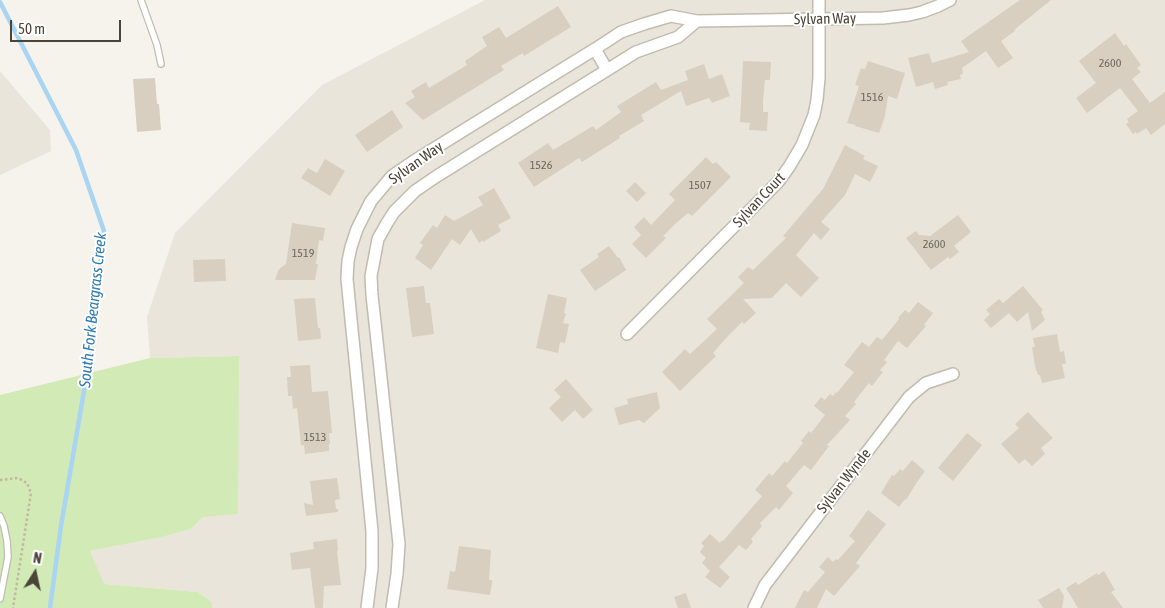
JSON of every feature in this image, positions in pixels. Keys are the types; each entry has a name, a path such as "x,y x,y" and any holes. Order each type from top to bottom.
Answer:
{"street":[{"name":"Sylvan Court","path":"627,334 758,204 778,182 802,146 815,107 819,78 819,0"},
{"name":"Sylvan Way","path":"367,608 372,568 372,531 347,279 349,254 357,228 371,201 392,176 622,32 671,16 697,21 883,18 909,15 938,6 950,0"},
{"name":"Sylvan Way","path":"392,608 397,574 398,544 371,276 378,239 394,212 415,191 636,52 678,36 697,21"},
{"path":"596,49 607,70"},
{"name":"Sylvan Wynde","path":"754,608 765,585 909,397 926,384 952,374"}],"lane":[{"path":"141,0 157,44 161,64"},
{"path":"0,516 7,541 8,557 0,599"}],"path":[{"path":"0,480 18,478 27,483 31,493 13,608"}],"shaded area":[{"path":"485,0 1165,0 1165,608 212,608 212,602 198,592 103,584 90,551 162,537 191,529 203,517 239,356 150,358 147,317 175,233 322,85"},
{"path":"0,71 50,130 51,151 0,175"}],"green space":[{"path":"239,356 238,514 203,517 191,529 162,537 90,551 104,584 198,592 212,602 212,608 0,608 0,395 150,358"}],"building":[{"path":"1020,0 1051,0 1001,41 1013,58 998,68 986,51 962,68 963,74 960,75 961,79 947,82 948,85 935,89 933,82 916,87 908,58 929,53 932,63 969,52 961,41"},
{"path":"558,6 571,27 524,56 523,53 501,66 504,70 423,120 405,103 415,97 411,91 426,82 429,88 467,65 465,61 487,46 482,37 499,27 506,38"},
{"path":"1115,33 1124,46 1126,44 1141,65 1137,68 1141,72 1132,79 1150,103 1165,92 1165,124 1151,135 1146,128 1137,134 1136,132 1133,134 1126,124 1129,122 1127,119 1138,111 1120,88 1087,113 1076,98 1096,83 1079,61"},
{"path":"743,61 771,62 770,80 765,80 763,101 763,112 768,112 767,131 749,130 750,123 740,122"},
{"path":"868,61 905,73 897,99 888,96 885,116 879,133 847,123 859,86 855,85 861,68 865,69"},
{"path":"704,64 709,79 722,74 730,96 712,103 709,98 686,106 681,91 641,115 644,121 619,136 620,138 582,162 579,158 534,187 518,163 548,143 553,150 593,126 596,130 621,112 617,106 656,82 661,90 688,80 685,71"},
{"path":"155,78 161,130 137,132 133,79"},
{"path":"392,110 403,127 367,152 355,135"},
{"path":"845,145 865,156 863,159 878,166 870,182 855,174 845,195 821,222 830,229 821,240 814,233 796,255 819,278 801,297 786,283 772,298 743,299 756,313 744,324 742,322 727,337 713,353 716,356 680,391 662,372 685,349 690,354 717,329 707,319 744,283 738,277 748,267 753,270 786,238 783,236 823,189"},
{"path":"706,157 713,164 716,162 731,177 692,216 688,213 675,224 663,236 666,238 646,258 632,244 641,235 634,227 644,217 651,225 675,200 669,194"},
{"path":"325,159 345,171 330,196 301,178 308,168 317,173"},
{"path":"635,182 646,193 637,202 626,191"},
{"path":"494,188 511,218 498,225 501,231 479,243 471,229 460,245 452,239 431,270 415,258 423,245 420,243 433,225 437,228 445,215 454,221 483,205 478,197"},
{"path":"958,215 971,232 954,246 959,252 950,259 948,257 931,270 906,238 916,231 919,235 930,236"},
{"path":"292,223 325,228 323,241 319,240 315,280 275,280 279,269 286,264"},
{"path":"609,246 619,257 626,270 595,291 580,270 599,257 597,254"},
{"path":"225,259 226,281 194,282 193,260"},
{"path":"424,286 426,303 430,303 434,334 412,337 406,288"},
{"path":"1023,286 1043,310 1041,312 1045,320 1032,331 1028,312 1017,322 1009,313 991,328 984,320 990,314 986,310 999,299 1003,303"},
{"path":"548,294 567,298 564,313 566,314 563,323 569,324 565,343 560,342 558,353 536,348"},
{"path":"315,298 321,339 298,341 294,299"},
{"path":"918,302 933,313 924,325 926,326 907,348 898,341 884,360 887,362 880,370 883,372 872,386 869,383 854,402 856,404 845,416 850,420 827,445 829,446 811,470 804,465 786,486 793,493 779,510 776,507 760,523 762,526 751,539 753,542 746,550 739,545 719,567 730,577 720,588 705,577 710,571 702,563 706,558 700,552 704,546 701,543 710,534 720,543 723,541 762,496 755,490 769,473 772,476 785,461 787,463 803,443 801,441 809,431 811,433 825,415 814,406 821,397 825,400 830,394 833,396 837,393 854,372 844,365 862,342 869,347 877,337 882,340 905,310 909,313"},
{"path":"1057,334 1060,352 1064,351 1066,364 1062,364 1065,378 1042,383 1035,366 1032,347 1035,347 1033,338"},
{"path":"310,365 312,392 328,391 332,433 329,433 329,451 305,454 304,445 301,446 297,408 293,409 292,396 288,396 287,377 291,377 290,366"},
{"path":"566,379 593,410 583,419 575,410 562,422 549,408 561,397 554,390"},
{"path":"657,392 660,408 644,423 639,420 619,425 614,408 628,404 627,399"},
{"path":"1028,412 1053,438 1041,448 1045,454 1032,466 1025,459 1019,464 1001,444 1019,428 1015,424"},
{"path":"967,433 982,445 953,481 938,468"},
{"path":"912,460 925,471 906,500 899,507 881,493 892,475 894,476 900,469 903,471"},
{"path":"337,478 340,499 335,500 338,512 306,516 304,503 313,505 310,481"},
{"path":"868,510 886,524 856,563 860,566 834,596 826,589 817,608 795,608 804,590 808,592 825,572 819,567 828,557 833,562 836,559 838,560 855,541 849,536"},
{"path":"337,539 341,585 324,586 323,608 315,608 310,568 292,570 290,553 314,549 313,542"},
{"path":"459,546 491,550 489,580 492,580 492,583 490,595 447,589 450,571 455,572"},
{"path":"1104,571 1115,590 1111,592 1123,608 1078,608 1066,588 1076,582 1078,585 1097,573 1098,575"},
{"path":"1059,588 1064,596 1062,608 1043,608 1038,600"},
{"path":"686,593 691,608 678,608 674,597"}],"waterway":[{"name":"South Fork Beargrass Creek","path":"0,2 76,150 104,231 92,344 61,526 50,608"}]}
